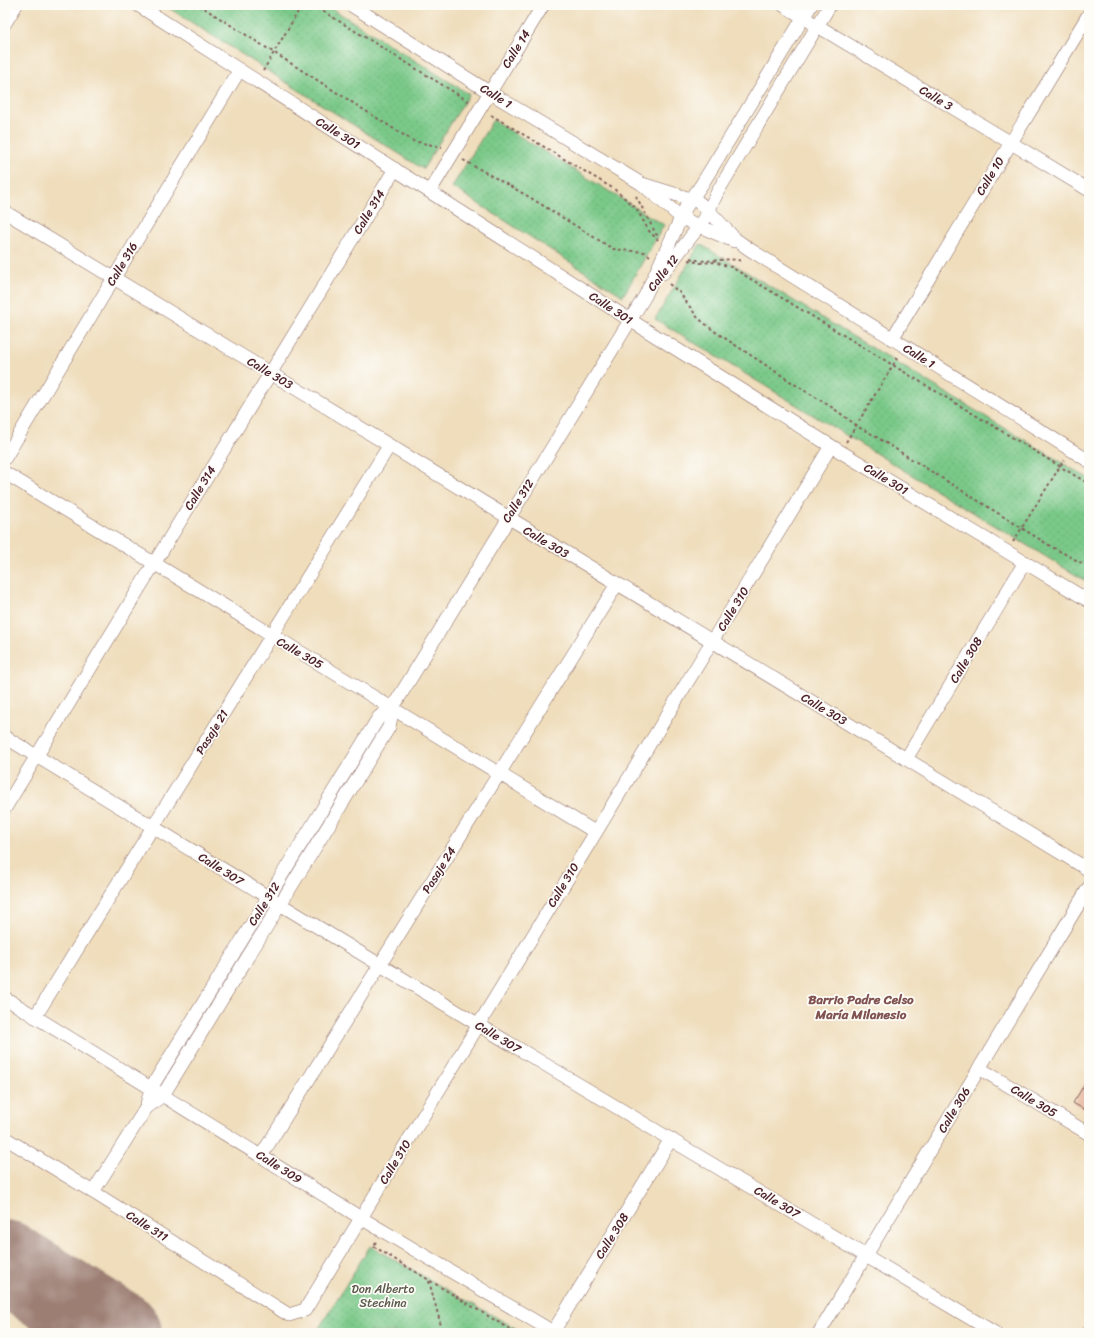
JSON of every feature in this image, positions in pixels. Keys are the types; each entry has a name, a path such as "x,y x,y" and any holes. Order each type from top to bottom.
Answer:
{"street":[{"path":"5,24 16,5"},
{"name":"Calle 301","path":"138,5 256,82 430,191 630,320 836,449 1089,601"},
{"name":"Calle 1","path":"351,5 489,92 642,184 682,217 750,249"},
{"name":"Calle 14","path":"489,92 543,5"},
{"name":"Calle 3","path":"783,5 1089,190"},
{"name":"Calle 12","path":"645,296 682,217 811,5"},
{"name":"Calle 12","path":"645,296 709,211 718,191 830,5"},
{"name":"Calle 10","path":"892,339 1089,14"},
{"name":"Calle 316","path":"5,458 239,70"},
{"path":"430,191 489,92"},
{"name":"Calle 314","path":"5,808 395,169"},
{"name":"Calle 1","path":"642,184 697,201 709,211 735,239 750,249 892,339 1071,449 1087,455"},
{"name":"Calle 303","path":"5,212 113,279 271,373 507,519 713,641 1089,870"},
{"name":"Calle 312","path":"146,1108 163,1095 280,905 389,727 393,707 645,296"},
{"name":"Pasaje 21","path":"35,1017 389,446"},
{"name":"Calle 310","path":"289,1316 305,1310 479,1026 595,832 713,641 836,449"},
{"name":"Calle 305","path":"5,473 271,636 393,707 595,832"},
{"name":"Calle 308","path":"906,758 1025,562"},
{"name":"Pasaje 24","path":"261,1156 617,584"},
{"name":"Calle 312","path":"93,1192 146,1108 151,1088 379,717 393,707"},
{"name":"Calle 307","path":"5,737 479,1026 995,1333"},
{"name":"Calle 306","path":"819,1333 1089,887"},
{"name":"Calle 309","path":"5,998 361,1218 554,1332"},
{"name":"Calle 305","path":"979,1068 1089,1134"},
{"name":"Calle 311","path":"5,1138 289,1316"},
{"name":"Calle 308","path":"554,1332 671,1140"}],"path":[{"path":"256,82 302,5"},
{"path":"836,449 905,347"},
{"path":"1008,551 1071,449"},
{"path":"382,1230 373,1246 516,1333"},
{"path":"428,1280 443,1333"}],"green space":[{"path":"164,5 326,5 469,94 423,169"},
{"path":"493,120 664,225 623,296 452,187"},
{"path":"700,244 1089,479 1089,583 655,319"},
{"name":"Don Alberto Stechina","path":"370,1246 524,1333 316,1333"}],"building":[{"path":"1089,1077 1089,1112 1073,1103"}],"runway":[{"path":"5,1262 120,1333"}],"district":[{"name":"Barrio Padre Celso María Milanesio","path":"861,1006"}]}
